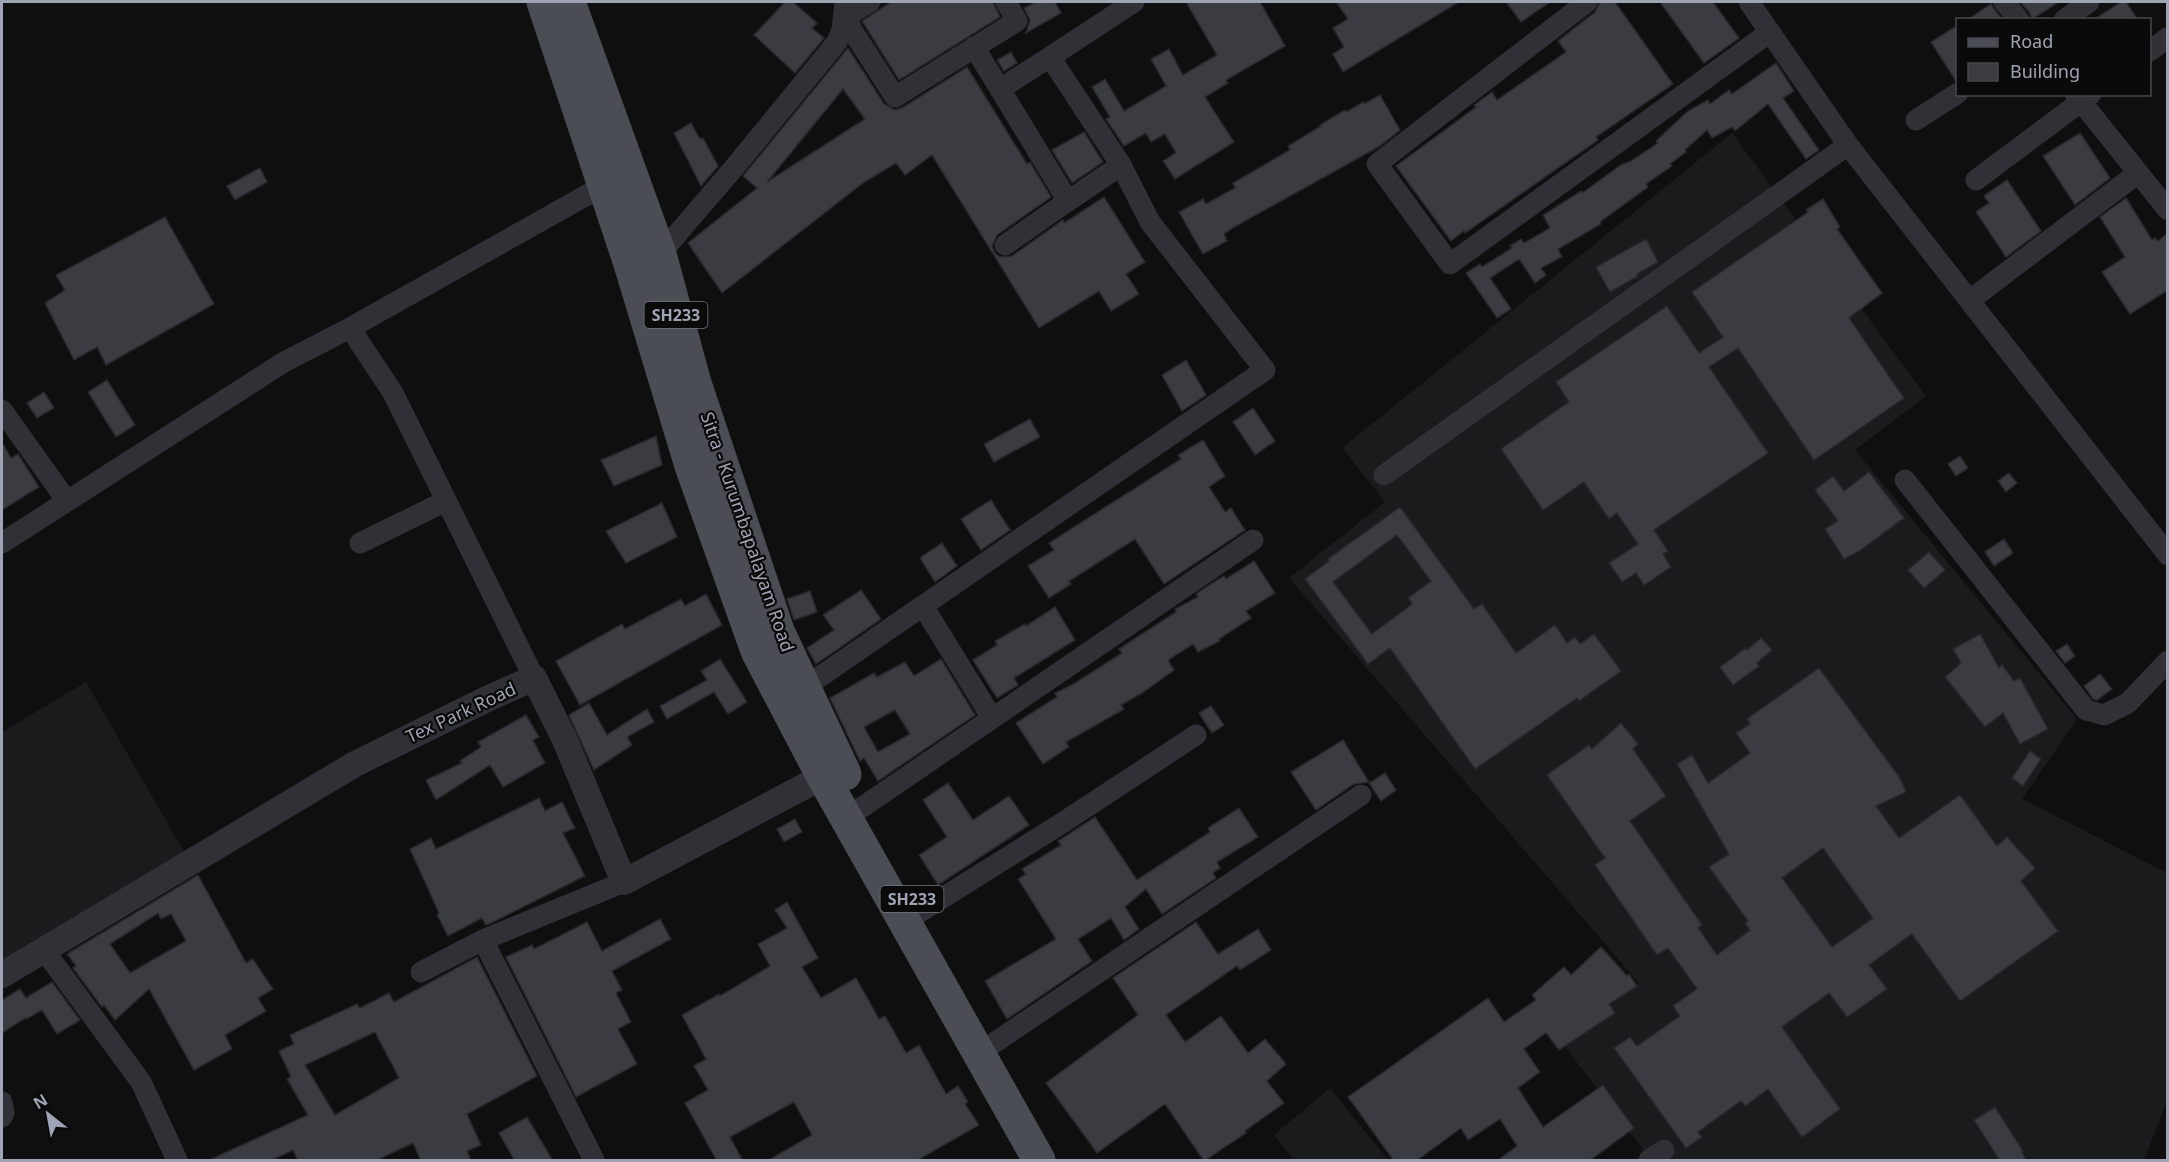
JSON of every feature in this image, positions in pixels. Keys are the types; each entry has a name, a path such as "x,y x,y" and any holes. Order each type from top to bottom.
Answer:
{"main road":[{"path":"543,2 630,264 691,466 757,651 832,772"},
{"name":"Sitra - Kurumbapalayam Road","path":"569,2 660,254 702,405 778,631 805,687 832,772 1039,1161"},
{"name":"Sitra - Kurumbapalayam Road","path":"832,772 861,808 1061,1161"}],"street":[{"path":"660,254 837,42 842,30 845,2"},
{"path":"870,2 848,15 847,18 852,30 895,97 1017,21 1006,2"},
{"path":"1000,89 1134,2"},
{"path":"1587,2 1377,164 1450,264 1770,32"},
{"path":"1749,2 1848,145 2168,555"},
{"path":"2004,2 2017,18"},
{"path":"2067,18 2089,2"},
{"path":"2151,50 2167,38"},
{"path":"974,47 1068,201"},
{"path":"805,687 1265,370 1150,222 1121,165 1050,57"},
{"path":"1916,120 1956,94"},
{"path":"1976,180 2082,97 2168,210"},
{"path":"1384,475 1848,145"},
{"path":"1005,245 1121,165"},
{"path":"1970,300 2138,173"},
{"path":"2,543 284,362 350,328 603,186"},
{"path":"350,328 393,393 534,678"},
{"path":"2,410 67,501"},
{"path":"1905,480 2086,710 2104,716 2128,703 2168,661"},
{"path":"360,543 446,501"},
{"path":"861,808 1253,540"},
{"path":"923,606 992,718"},
{"name":"Tex Park Road","path":"2,975 355,764 534,678 565,741 624,882"},
{"path":"920,912 1059,825 1196,735"},
{"path":"421,972 483,940 624,882 832,772"},
{"path":"994,1043 1361,795"},
{"path":"483,940 594,1161"},
{"path":"44,950 141,1082 177,1161"},
{"path":"2,1102 4,1113 2,1118"}],"shaded area":[{"path":"1732,133 1926,396 1855,450 2077,719 2022,799 2167,873 2167,1101 2144,1160 1651,1160 1560,1040 1639,983 1289,578 1385,502 1342,448"},
{"path":"86,682 190,862 2,974 2,732"},
{"path":"1330,1088 1388,1160 1294,1160 1274,1135"}],"building":[{"path":"785,2 793,2 817,23 812,28 824,38 795,73 754,35"},
{"path":"891,2 993,2 1000,17 899,80 862,21"},
{"path":"1036,2 1055,2 1061,13 1026,33 1030,20 1024,8"},
{"path":"1186,2 1260,2 1285,46 1226,80 1228,83 1205,97 1234,142 1175,179 1163,161 1176,153 1165,134 1151,142 1146,133 1124,146 1106,119 1110,117 1092,87 1105,79 1124,111 1166,86 1151,59 1169,49 1183,75 1217,55"},
{"path":"1336,2 1459,2 1343,72 1333,54 1344,47 1333,28 1348,19"},
{"path":"1506,2 1550,2 1521,22"},
{"path":"1600,2 1615,2 1673,84 1596,137 1598,140 1451,241 1396,166 1476,107 1474,105 1492,92 1497,100 1566,52 1558,41 1595,12"},
{"path":"1660,2 1713,2 1739,38 1704,63"},
{"path":"2020,2 2059,2 2034,18"},
{"path":"2121,2 2126,2 2137,18 2096,18"},
{"path":"1991,4 2001,18 1970,18"},
{"path":"1956,26 1956,81 1931,42"},
{"path":"848,48 884,104 895,110 902,108 967,67 1027,164 1030,162 1051,197 997,235 992,246 995,253 1000,257 1012,256 1063,220 1064,223 1104,197 1145,262 1126,274 1139,294 1111,311 1099,291 1039,328 932,155 905,175 896,163 863,183 722,293 688,243 757,188 743,176","holes":["843,89 865,119 767,182"]},
{"path":"1011,52 1017,63 1004,71 997,60"},
{"path":"1776,63 1794,91 1783,98 1819,150 1806,159 1768,104 1735,131 1732,127 1712,138 1707,130 1685,150 1686,152 1670,164 1672,166 1646,184 1648,187 1600,222 1601,224 1558,249 1562,257 1541,268 1546,275 1535,283 1519,259 1490,278 1511,309 1497,318 1466,273 1480,264 1482,267 1512,248 1510,246 1521,239 1524,243 1550,228 1543,215 1581,191 1582,193 1621,165 1658,143 1656,141 1688,111 1708,100 1710,104 1729,90 1732,94"},
{"path":"1380,95 1400,130 1380,146 1234,227 1224,234 1227,241 1203,254 1179,212 1203,199 1206,204 1235,188 1233,183 1290,150 1288,146 1320,125 1345,110 1346,112"},
{"path":"691,123 700,139 703,138 718,166 701,186 674,133"},
{"path":"1084,132 1103,162 1072,183 1052,150"},
{"path":"2080,133 2110,178 2075,205 2043,156"},
{"path":"260,168 267,182 235,200 227,186"},
{"path":"2007,180 2041,231 2006,257 1976,212 1989,203 1984,196"},
{"path":"2126,198 2152,240 2155,238 2158,241 2168,233 2168,290 2130,314 2102,272 2125,257 2100,217"},
{"path":"1823,199 1840,227 1837,229 1882,293 1849,318 1904,398 1814,460 1738,348 1709,367 1768,453 1654,530 1668,551 1663,554 1671,567 1644,585 1636,573 1622,582 1609,563 1638,544 1617,513 1609,519 1584,482 1543,510 1501,449 1569,402 1556,382 1667,306 1699,353 1723,337 1692,292 1808,212 1806,210"},
{"path":"165,217 214,304 106,365 97,347 74,360 45,303 65,290 56,275"},
{"path":"1646,239 1658,262 1610,292 1596,267"},
{"path":"1186,360 1206,395 1182,411 1162,375"},
{"path":"107,380 135,425 116,437 88,392"},
{"path":"44,392 54,408 37,418 27,403"},
{"path":"1253,408 1275,441 1255,455 1233,422"},
{"path":"1030,419 1040,437 994,462 984,444"},
{"path":"656,436 662,465 614,486 601,460"},
{"path":"1203,440 1225,476 1209,487 1225,512 1231,508 1245,530 1164,584 1135,539 1069,581 1071,584 1049,598 1028,566 1054,550 1049,543 1181,459 1178,455"},
{"path":"2,442 11,458 18,454 39,487 2,510"},
{"path":"1960,456 1968,468 1956,476 1948,464"},
{"path":"1869,472 1904,518 1859,551 1844,559 1825,529 1838,521 1815,490 1833,476 1844,491"},
{"path":"2009,473 2017,483 2006,492 1998,481"},
{"path":"991,500 1010,530 981,550 961,519"},
{"path":"662,503 677,537 626,563 606,531"},
{"path":"1400,507 1474,609 1482,604 1516,653 1555,625 1567,643 1575,637 1580,644 1594,634 1621,671 1579,701 1577,698 1475,769 1390,648 1368,664 1305,579 1329,561 1328,559","holes":["1397,535 1431,581 1408,598 1412,604 1372,634 1333,582"]},
{"path":"2004,539 2013,553 1994,566 1985,552"},
{"path":"942,543 957,566 935,582 920,558"},
{"path":"1929,552 1945,570 1924,588 1908,570"},
{"path":"1254,561 1275,593 1246,611 1251,618 1219,639 1220,641 1198,652 1193,644 1168,660 1174,670 1121,705 1124,709 1066,742 1069,747 1043,764 1016,723 1057,697 1055,693 1072,685 1122,653 1119,649 1176,612 1175,609 1198,597 1196,594"},
{"path":"861,590 881,619 816,664 807,648 834,630 823,615"},
{"path":"810,591 817,612 794,620 787,599"},
{"path":"706,594 722,625 580,705 556,661 622,624 625,629 681,599 685,606"},
{"path":"1055,607 1075,640 1014,678 1018,685 997,698 973,660 997,645 995,641 1025,624 1026,626"},
{"path":"1980,634 1999,668 2002,665 2014,681 2020,678 2048,729 2020,744 2003,713 1985,727 1945,677 1961,663 1953,649"},
{"path":"1761,638 1772,650 1757,663 1759,666 1733,685 1720,667"},
{"path":"2067,644 2075,656 2065,663 2056,651"},
{"path":"720,659 747,702 728,714 714,692 667,719 660,706 707,680 701,671"},
{"path":"941,659 975,715 878,781 864,758 860,761 830,698 874,673 877,677 905,662 914,676","holes":["895,710 910,734 878,752 864,727"]},
{"path":"1819,668 1900,778 1906,792 1876,806 1899,838 1960,795 1997,846 2007,837 2035,868 2021,881 2058,931 1960,1001 1912,934 1869,965 1887,989 1847,1017 1829,993 1782,1027 1840,1109 1802,1137 1768,1089 1745,1106 1741,1101 1698,1132 1702,1137 1686,1148 1614,1048 1630,1037 1637,1046 1680,1016 1673,1006 1697,989 1668,948 1657,955 1595,865 1605,858 1547,775 1589,745 1592,749 1621,723 1638,744 1633,749 1666,796 1630,821 1702,925 1698,928 1717,955 1750,930 1745,923 1748,921 1709,867 1729,854 1677,764 1692,755 1708,783 1750,753 1736,733 1750,724 1747,719","holes":["1823,848 1873,918 1832,947 1782,878"]},
{"path":"2100,674 2112,689 2097,700 2093,699 2084,686"},
{"path":"589,703 607,735 647,709 654,722 627,737 632,745 594,770 569,715"},
{"path":"1211,706 1224,725 1212,733 1199,713"},
{"path":"526,715 539,737 533,740 545,763 503,787 490,765 436,800 426,780 462,763 460,761 481,747 478,742"},
{"path":"1343,740 1369,782 1354,784 1316,810 1291,772"},
{"path":"2030,751 2041,759 2023,786 2012,778"},
{"path":"1385,773 1396,790 1381,801 1369,783"},
{"path":"948,783 973,820 1009,796 1029,825 938,885 919,855 947,837 923,800"},
{"path":"539,798 545,811 562,802 575,828 563,833 585,876 493,922 486,925 482,918 448,936 410,849 431,838 436,849"},
{"path":"1239,808 1258,837 1217,862 1220,868 1213,873 1216,878 1162,914 1146,889 1125,907 1139,929 1124,940 1111,918 1078,939 1092,961 1007,1019 985,981 1056,939 1018,879 1026,874 1022,869 1061,845 1058,841 1095,817 1137,880 1210,832 1208,828"},
{"path":"795,819 802,832 784,842 777,829"},
{"path":"198,875 246,963 253,959 273,989 258,998 266,1011 225,1035 232,1049 194,1070 149,989 115,1020 104,1005 102,1007 73,968 76,966 67,954","holes":["158,913 161,919 171,914 186,941 130,973 110,944"]},
{"path":"787,902 818,958 802,967 821,998 856,978 879,1019 885,1016 906,1053 919,1045 946,1094 958,1086 968,1102 965,1104 979,1125 916,1161 767,1161 812,1135 794,1102 730,1137 743,1161 717,1161 685,1103 708,1090 694,1066 706,1059 682,1015 719,994 720,996 770,966 758,944 787,928 775,910"},
{"path":"660,919 671,939 612,971 622,990 616,993 631,1022 618,1029 637,1064 576,1097 506,957 532,945 534,949 587,922 602,951"},
{"path":"1196,922 1218,954 1258,929 1271,950 1240,970 1237,966 1166,1015 1185,1042 1221,1016 1248,1053 1265,1039 1286,1064 1267,1081 1284,1103 1245,1131 1246,1133 1204,1161 1165,1104 1097,1153 1046,1083 1138,1015 1113,978"},
{"path":"1601,947 1627,976 1629,974 1637,986 1609,1004 1615,1013 1559,1050 1546,1033 1524,1049 1540,1072 1518,1088 1543,1127 1603,1085 1634,1128 1589,1161 1497,1161 1517,1146 1500,1119 1468,1140 1461,1128 1416,1161 1394,1161 1348,1097 1488,998 1504,1022 1536,1000 1532,995 1564,967 1571,975"},
{"path":"477,957 537,1076 467,1114 481,1145 467,1151 471,1161 421,1161 413,1143 375,1161 298,1161 293,1150 270,1161 207,1161 308,1115 287,1079 291,1077 279,1051 294,1044 290,1035 357,1004 360,1008 389,993 394,1002","holes":["375,1032 399,1078 335,1115 305,1065"]},
{"path":"52,982 80,1020 57,1034 42,1010 2,1033 2,1000 20,989 26,998"},
{"path":"1995,1107 2027,1161 2000,1161 1974,1120"},
{"path":"527,1117 553,1161 515,1161 499,1133"}]}
